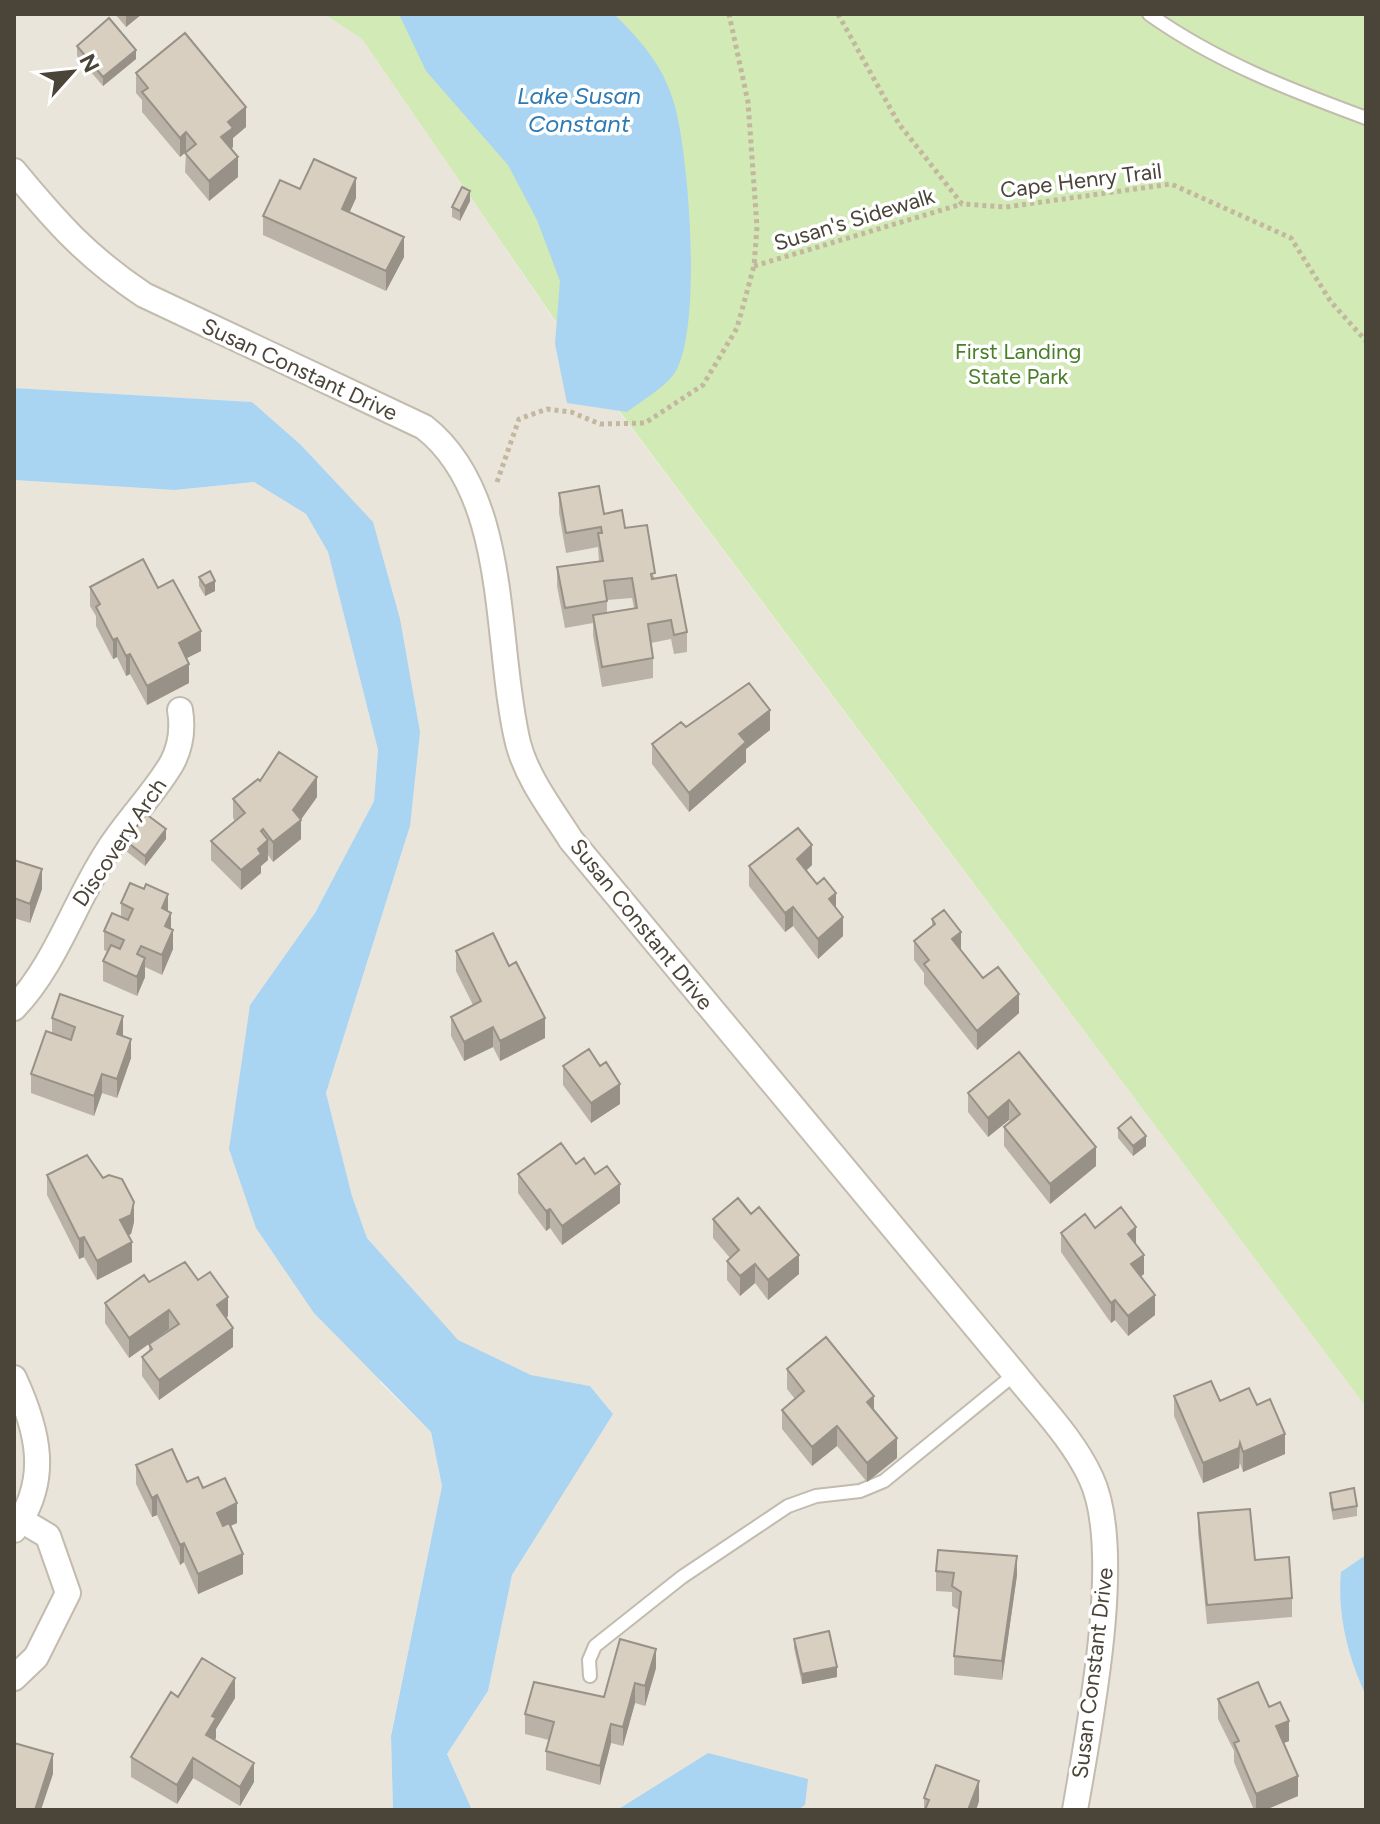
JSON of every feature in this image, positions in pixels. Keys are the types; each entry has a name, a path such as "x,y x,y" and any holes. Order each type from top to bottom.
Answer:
{"street":[{"name":"Susan Constant Drive","path":"14,171 72,240 102,267 144,295 424,427 442,441 459,464 484,519 519,745 536,785 571,840 1078,1453 1102,1506 1107,1542 1102,1622 1077,1800"},
{"name":"Discovery Arch","path":"14,1008 34,987 75,904 108,850 172,762 181,741 180,710"},
{"path":"14,1378 30,1412 38,1443 36,1487 18,1525 48,1536 68,1593 36,1657 14,1678"},
{"path":"1077,1800 1095,1810"}],"lane":[{"path":"1149,14 1221,59 1366,118"},
{"path":"590,1676 589,1660 595,1646 682,1577 788,1506 816,1496 860,1491 884,1481 1015,1374"}],"path":[{"name":"Susan's Sidewalk","path":"484,519 519,419 547,409 571,412 600,424 645,423 703,385 737,328 754,266 757,227 748,102 729,14"},
{"path":"838,14 899,124 962,204"},
{"name":"Cape Henry Trail","path":"962,204 1006,207 1171,184 1291,238 1331,302 1366,341"},
{"name":"Susan's Sidewalk","path":"754,266 962,204"}],"shaded area":[{"path":"14,14 324,14 362,39 596,381 1366,1407 1366,1810 798,1810 805,1805 708,1753 617,1810 472,1810 447,1754 488,1691 512,1575 612,1413 590,1386 531,1375 458,1341 367,1238 352,1196 326,1093 410,826 373,523 301,445 251,402 14,388"},
{"path":"14,480 175,490 254,482 306,514 328,552 378,750 374,801 315,913 250,1005 381,1383 431,1432 442,1486 391,1735 393,1810 14,1810"}],"green space":[{"name":"First Landing State Park","path":"324,14 1366,14 1366,1407 596,380 362,39"}],"water":[{"name":"Lake Susan Constant","path":"399,14 614,14 657,65 674,103 684,161 690,242 688,321 683,352 674,374 627,412 567,403 555,344 560,281 537,220 508,165 426,71"},
{"path":"14,388 252,402 301,445 373,522 400,619 420,732 410,826 326,1093 352,1196 367,1238 458,1340 531,1375 590,1386 613,1414 512,1575 488,1691 447,1754 472,1810 393,1810 391,1736 442,1486 431,1432 314,1313 256,1228 229,1149 250,1005 315,913 374,801 378,750 328,552 306,514 254,482 175,490 14,480"},
{"path":"1366,1555 1366,1695 1345,1635 1340,1588 1341,1572"},
{"path":"708,1753 808,1779 805,1805 798,1810 617,1810"}],"building":[{"path":"109,18 136,50 103,77 77,46"},
{"path":"185,33 246,107 228,122 233,128 221,137 238,157 209,181 185,153 196,144 186,132 180,138 142,92 148,88 136,73"},
{"path":"314,159 356,178 342,209 404,237 386,271 263,216 280,180 300,189"},
{"path":"462,187 470,191 460,211 452,207"},
{"path":"599,486 604,514 622,510 625,528 647,525 655,573 651,574 652,579 676,575 687,632 674,635 671,620 648,624 653,658 602,667 593,615 637,608 632,578 604,581 607,601 565,608 557,567 603,561 598,533 602,533 601,527 566,533 559,493"},
{"path":"143,559 158,588 173,580 201,631 179,643 189,664 147,686 130,654 126,656 117,638 113,640 96,607 100,604 90,587"},
{"path":"210,571 215,581 205,586 199,577"},
{"path":"749,683 770,710 739,734 746,742 689,793 652,744 681,722 686,727"},
{"path":"279,752 317,777 293,810 301,820 273,842 263,829 261,831 268,840 258,849 261,854 241,870 211,841 245,813 233,799 258,779 260,781"},
{"path":"146,814 166,829 145,856 126,841"},
{"path":"798,828 812,845 797,859 817,884 824,878 836,893 829,899 843,917 818,939 793,907 785,913 749,866"},
{"path":"14,860 42,869 30,904 14,898"},
{"path":"130,883 144,889 146,884 168,894 162,908 171,913 165,926 173,930 162,955 141,946 137,954 145,958 137,977 103,961 111,945 120,949 124,940 104,931 112,913 128,920 133,909 121,903"},
{"path":"944,910 961,932 952,939 983,978 998,967 1019,994 977,1031 924,964 929,960 914,941 935,924 932,919"},
{"path":"493,933 509,966 516,962 545,1018 500,1041 493,1027 464,1042 451,1017 481,1001 456,951"},
{"path":"60,994 123,1016 117,1034 131,1039 117,1079 102,1074 94,1096 31,1074 46,1031 71,1040 75,1027 52,1018"},
{"path":"589,1049 600,1066 606,1062 620,1084 591,1103 563,1066"},
{"path":"1019,1052 1096,1147 1050,1184 1004,1127 1020,1114 1009,1100 988,1118 968,1093"},
{"path":"1131,1117 1146,1136 1133,1146 1118,1128"},
{"path":"561,1143 576,1164 584,1158 595,1174 607,1166 620,1184 562,1226 550,1209 546,1211 518,1174"},
{"path":"87,1155 103,1178 109,1175 122,1179 134,1202 131,1215 120,1220 132,1242 97,1261 84,1237 79,1239 47,1175"},
{"path":"738,1198 751,1214 759,1207 799,1255 768,1280 755,1264 740,1276 727,1261 739,1250 713,1219"},
{"path":"1121,1207 1136,1227 1128,1234 1144,1255 1131,1264 1155,1295 1128,1316 1115,1300 1111,1303 1061,1233 1085,1214 1095,1228"},
{"path":"185,1262 198,1280 210,1272 228,1297 217,1305 233,1328 159,1380 142,1357 152,1349 149,1344 179,1324 169,1310 129,1338 105,1303 144,1275 149,1282"},
{"path":"826,1337 874,1396 867,1402 897,1438 867,1463 837,1426 812,1447 782,1410 804,1391 787,1369"},
{"path":"1211,1381 1220,1401 1249,1388 1257,1405 1270,1399 1285,1434 1243,1452 1240,1443 1239,1448 1203,1463 1174,1396"},
{"path":"172,1449 187,1482 198,1477 203,1488 225,1478 237,1503 217,1513 223,1526 229,1523 243,1554 198,1574 184,1543 180,1545 157,1495 152,1498 136,1465"},
{"path":"1354,1488 1357,1506 1333,1510 1330,1493"},
{"path":"1250,1509 1255,1560 1289,1557 1292,1598 1207,1605 1198,1513"},
{"path":"938,1550 1017,1556 1002,1661 954,1656 961,1592 952,1586 954,1573 936,1571"},
{"path":"829,1631 837,1667 802,1674 794,1639"},
{"path":"620,1639 656,1649 645,1686 635,1683 623,1727 611,1724 600,1766 546,1751 554,1722 525,1714 534,1682 604,1697"},
{"path":"202,1658 235,1678 212,1716 216,1718 206,1735 254,1763 240,1787 193,1758 177,1785 131,1757 171,1692 178,1697"},
{"path":"1258,1682 1269,1707 1280,1702 1289,1721 1276,1726 1298,1776 1256,1794 1234,1743 1239,1741 1218,1699"},
{"path":"14,1743 53,1754 35,1810 14,1810"},
{"path":"936,1765 979,1781 968,1810 925,1810 929,1800 924,1798"}]}
